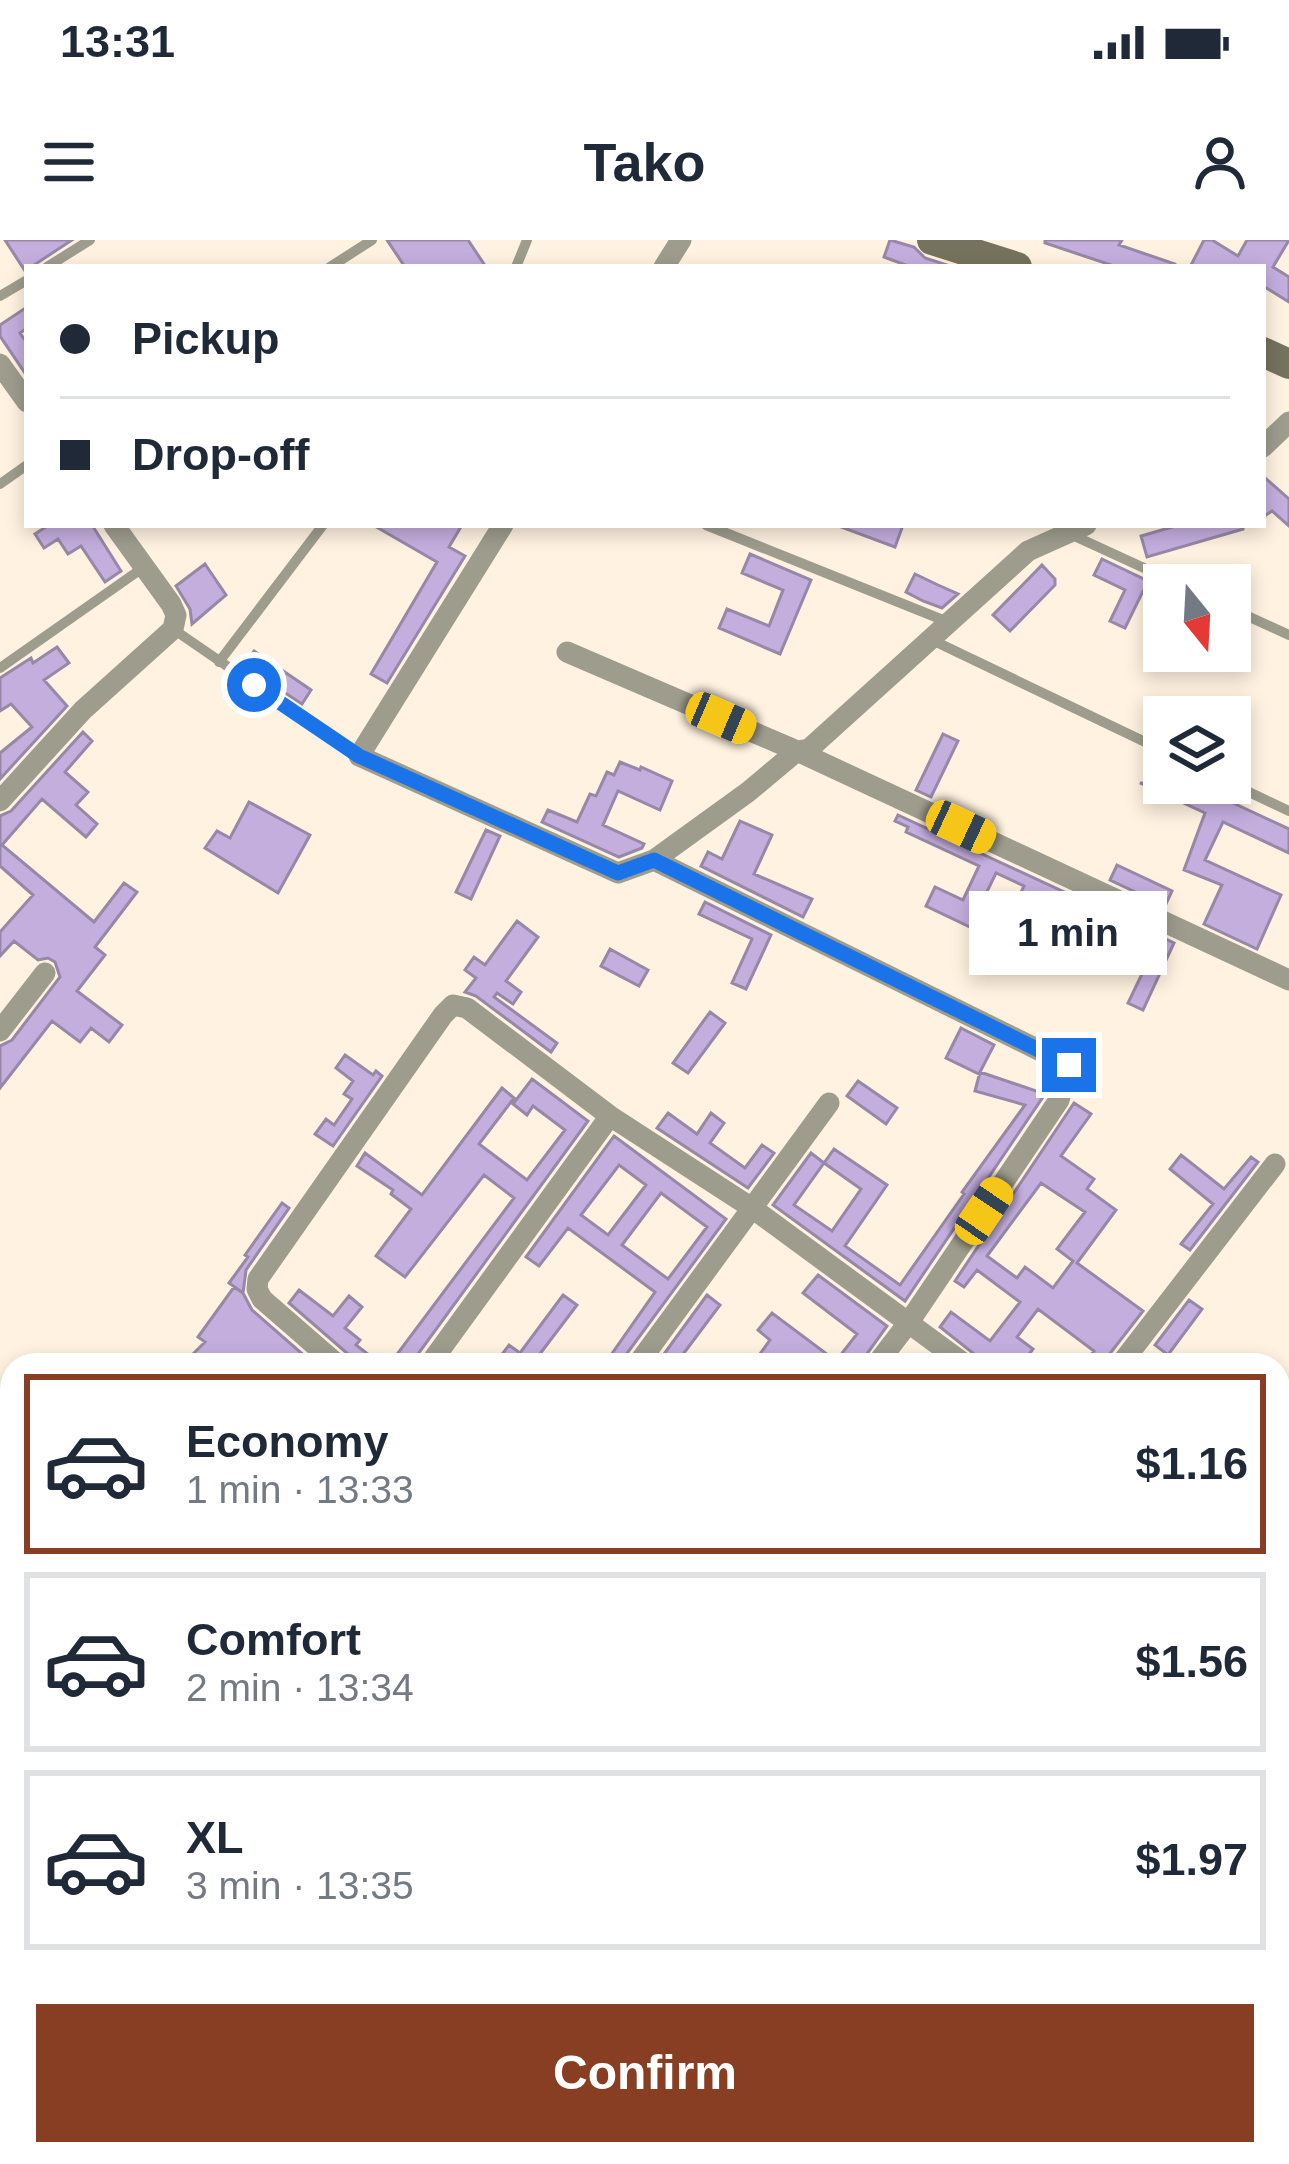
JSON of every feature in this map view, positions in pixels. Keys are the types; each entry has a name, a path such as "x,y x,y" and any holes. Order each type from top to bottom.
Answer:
{"street":[{"path":"932,240 1008,264"},
{"path":"0,364 24,398"},
{"path":"1266,444 1289,422"},
{"path":"0,801 83,710 172,629 176,615 164,593 116,528"},
{"path":"501,528 359,756 618,873 654,860 797,751 808,749 1028,551 1077,529"},
{"path":"567,652 797,751 1289,980"},
{"path":"654,860 1069,1065 1059,1100 885,1353"},
{"path":"0,1031 46,973"},
{"path":"324,1353 262,1299 258,1280 453,1005 467,1008 610,1116 752,1208 950,1353"},
{"path":"646,1353 829,1103"},
{"path":"438,1353 610,1116"},
{"path":"1129,1353 1275,1164"}],"lane":[{"path":"52,264 90,240"},
{"path":"335,264 372,240"},
{"path":"219,662 320,528"},
{"path":"714,528 951,623"},
{"path":"1077,529 1143,565"},
{"path":"0,668 144,567"},
{"path":"1251,618 1289,635"},
{"path":"172,629 359,756"},
{"path":"932,640 1143,741"},
{"path":"1251,793 1289,811"}],"building":[{"path":"5,240 72,240 36,264 24,264 24,269"},
{"path":"387,240 468,240 484,264 403,264"},
{"path":"890,240 944,264 903,264 884,257"},
{"path":"1122,240 1119,245 1175,264 1108,264 1045,243"},
{"path":"1204,240 1238,256 1247,240 1289,240 1273,267 1289,277 1289,302 1266,288 1266,264 1192,264"},
{"path":"24,309 20,333 24,372 0,336 0,325"},
{"path":"1266,479 1289,499 1289,526 1272,511 1266,515"},
{"path":"44,528 94,528 121,571 105,582 81,546 68,554 58,539 44,548 35,534"},
{"path":"378,528 460,528 449,547 465,556 387,683 371,674 437,562"},
{"path":"844,528 902,528 895,547"},
{"path":"1169,528 1243,528 1147,557 1141,536"},
{"path":"750,554 811,580 780,654 719,628 727,609 769,626 783,590 742,573"},
{"path":"1102,559 1143,579 1143,591 1125,628 1110,621 1125,590 1094,575"},
{"path":"205,564 226,595 192,624 190,609 176,586"},
{"path":"1042,565 1055,585 1010,631 993,615"},
{"path":"915,574 958,594 942,608 923,601 906,592"},
{"path":"57,647 69,663 44,680 67,706 0,779 0,753 32,727 11,704 0,711 0,678"},
{"path":"254,651 311,690 302,704 244,666"},
{"path":"83,732 92,741 65,772 88,792 76,805 97,824 86,837 42,799 2,845 94,922 124,883 137,892 95,947 105,955 77,991 122,1025 109,1042 91,1028 80,1042 52,1021 0,1088 0,1046 12,1040 60,977 55,962 38,960 14,941 0,956 0,932 33,895 0,866 0,816 11,811"},
{"path":"943,734 958,741 931,797 916,790"},
{"path":"620,762 672,781 660,810 618,791 603,825 644,844 642,848 619,857 542,822 548,810 577,822 590,794 596,796 607,772 614,775"},
{"path":"249,802 310,835 278,893 205,848 217,831 230,838"},
{"path":"1186,804 1235,804 1289,829 1289,853 1223,822 1205,860 1281,895 1257,949 1204,924 1222,885 1184,870 1205,813"},
{"path":"898,815 1090,904 1084,915 1057,902 1040,937 1022,929 1013,947 998,940 1024,886 996,873 970,927 926,906 935,887 963,900 979,866 906,832 908,827 895,821"},
{"path":"740,821 772,835 754,874 812,899 803,917 701,866 708,852 722,859"},
{"path":"486,830 500,836 471,899 456,892"},
{"path":"1117,865 1172,891 1165,906 1110,880"},
{"path":"705,902 771,935 746,989 732,983 752,939 699,914"},
{"path":"1098,907 1174,943 1143,1010 1128,1003 1154,949 1126,936 1129,929 1095,914"},
{"path":"517,921 538,937 506,981 521,992 513,1004 497,993 494,997 557,1043 551,1052 465,992 476,978 465,970 474,957 485,965"},
{"path":"610,949 648,970 639,986 601,966"},
{"path":"710,1012 725,1023 688,1073 673,1063"},
{"path":"961,1028 994,1045 979,1074 946,1058"},
{"path":"345,1055 382,1076 333,1146 315,1134 326,1119 334,1125 352,1099 344,1094 353,1081 336,1068"},
{"path":"980,1072 1045,1094 905,1301 773,1205 811,1153 824,1163 834,1149 887,1185 845,1246 900,1285 1025,1105 975,1091","holes":["824,1163 861,1189 832,1231 794,1205"]},
{"path":"532,1079 588,1121 419,1353 398,1353 514,1198 484,1175 405,1277 376,1256 411,1209 391,1194 393,1190 357,1166 365,1153 422,1195 502,1088 514,1098 479,1144 527,1180 565,1130 533,1106 527,1115 513,1104"},
{"path":"858,1081 897,1108 886,1124 847,1096"},
{"path":"1074,1103 1091,1114 1061,1156 1094,1179 1087,1189 1116,1210 1077,1263 1143,1311 1110,1353 1092,1353 1038,1309 1017,1337 1033,1349 1030,1353 973,1353 940,1327 951,1312 990,1341 1020,1302 977,1270 964,1287 955,1281","holes":["1041,1183 1085,1212 1057,1249 1073,1261 1053,1288 1025,1267 1017,1278 987,1256"]},
{"path":"668,1113 697,1134 711,1113 724,1123 710,1143 745,1168 762,1145 774,1153 748,1188 657,1128"},
{"path":"614,1136 726,1219 627,1353 612,1353 655,1292 568,1228 539,1266 526,1257","holes":["619,1165 646,1185 608,1235 581,1215","661,1193 707,1227 668,1279 622,1245"]},
{"path":"1181,1155 1224,1189 1251,1157 1258,1162 1190,1250 1181,1244 1213,1204 1170,1169"},
{"path":"282,1203 289,1208 246,1270 243,1293 229,1283"},
{"path":"818,1275 887,1326 868,1353 842,1353 857,1334 803,1293"},
{"path":"234,1287 252,1310 301,1353 194,1353 205,1342 198,1337"},
{"path":"299,1290 333,1316 349,1296 362,1307 345,1328 366,1353 347,1353 289,1303"},
{"path":"563,1295 577,1305 541,1353 520,1353"},
{"path":"707,1295 720,1305 684,1353 665,1353"},
{"path":"1189,1300 1202,1309 1169,1353 1155,1345"},
{"path":"772,1313 825,1353 761,1353 770,1340 758,1330"}],"route":[{"path":"254,685 359,756 618,873 654,860 1069,1065"}]}
